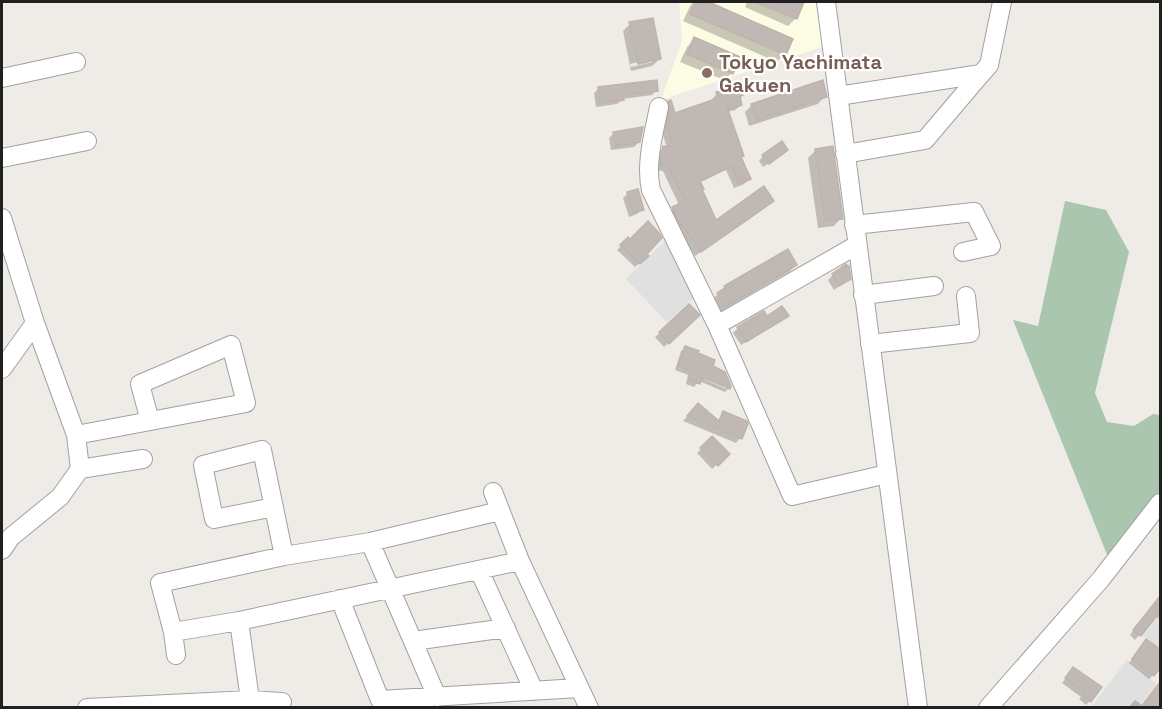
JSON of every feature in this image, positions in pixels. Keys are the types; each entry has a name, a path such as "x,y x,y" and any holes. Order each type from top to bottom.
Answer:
{"street":[{"path":"826,2 918,708"},
{"path":"845,154 925,140 989,65 1002,2"},
{"path":"2,78 76,62"},
{"path":"838,96 981,74"},
{"path":"659,107 648,179 651,189 717,325 792,496 887,474"},
{"path":"2,158 87,141"},
{"path":"854,225 974,212 991,246 963,252"},
{"path":"2,218 35,322 76,435 80,469 60,497 5,539"},
{"path":"717,325 856,245"},
{"path":"863,295 934,286"},
{"path":"870,344 970,333 966,296"},
{"path":"2,369 35,322"},
{"path":"76,435 246,403 231,345 140,384 150,421"},
{"path":"274,507 214,519 203,465 262,450 274,507 284,556"},
{"path":"80,469 143,459"},
{"path":"494,492 520,561 589,708"},
{"path":"988,708 1101,579 1161,502"},
{"path":"176,655 173,632 160,583 284,556 370,543 500,511"},
{"path":"370,543 437,697"},
{"path":"173,632 239,621 520,561"},
{"path":"479,570 534,691"},
{"path":"340,599 380,700 579,688"},
{"path":"239,621 250,700"},
{"path":"413,641 506,628"},
{"path":"87,708 250,700 282,702"}],"shaded area":[{"name":"Tokyo Yachimata Gakuen","path":"679,2 819,2 825,46 661,100 682,40"},
{"path":"1065,201 1106,210 1129,252 1095,393 1107,422 1134,426 1153,414 1160,415 1160,491 1108,557 1013,320 1038,326"},
{"path":"668,238 698,294 667,322 626,279"},
{"path":"1160,615 1160,649 1143,636"},
{"path":"1127,660 1157,684 1138,707 1091,707"}],"building":[{"path":"695,2 709,2 793,39 786,55 690,14"},
{"path":"755,2 804,2 797,19"},
{"path":"653,18 661,59 638,64 629,22"},
{"path":"694,37 740,57 733,74 687,54"},
{"path":"657,80 658,91 623,95 624,100 600,103 598,87"},
{"path":"823,80 827,97 757,120 751,104"},
{"path":"736,86 738,92 741,91 743,95 740,97 742,105 730,109 726,104 744,156 741,157 751,179 739,184 731,166 700,181 704,189 702,189 716,220 764,186 774,201 701,252 681,226 672,207 685,201 668,166 660,165 663,146 674,147 666,126 670,109 668,101 671,100 675,113 718,98 716,92"},
{"path":"643,127 640,142 616,146 613,132"},
{"path":"782,141 788,150 769,164 762,155"},
{"path":"833,146 843,219 825,221 815,149"},
{"path":"638,189 644,210 633,213 627,192"},
{"path":"648,221 662,238 640,264 620,245 628,237 630,239"},
{"path":"788,249 797,265 725,307 717,293 725,288 724,286"},
{"path":"846,264 849,266 851,279 839,286 832,274"},
{"path":"689,304 700,315 669,344 659,332"},
{"path":"782,306 789,316 746,342 737,327 764,311 767,316"},
{"path":"685,346 715,360 713,366 725,372 731,386 730,389 702,377 700,384 689,380 691,371 678,366"},
{"path":"698,403 719,421 723,411 747,421 742,439 687,416"},
{"path":"712,436 730,454 718,466 700,448"},
{"path":"1161,595 1161,611 1141,636 1133,630"},
{"path":"1146,639 1161,650 1161,667 1154,676 1132,659"},
{"path":"1073,667 1102,687 1091,702 1082,695 1084,692 1065,678"},
{"path":"1161,681 1161,708 1140,708"}],"place":[{"name":"Tokyo Yachimata Gakuen","path":"707,73"}]}
